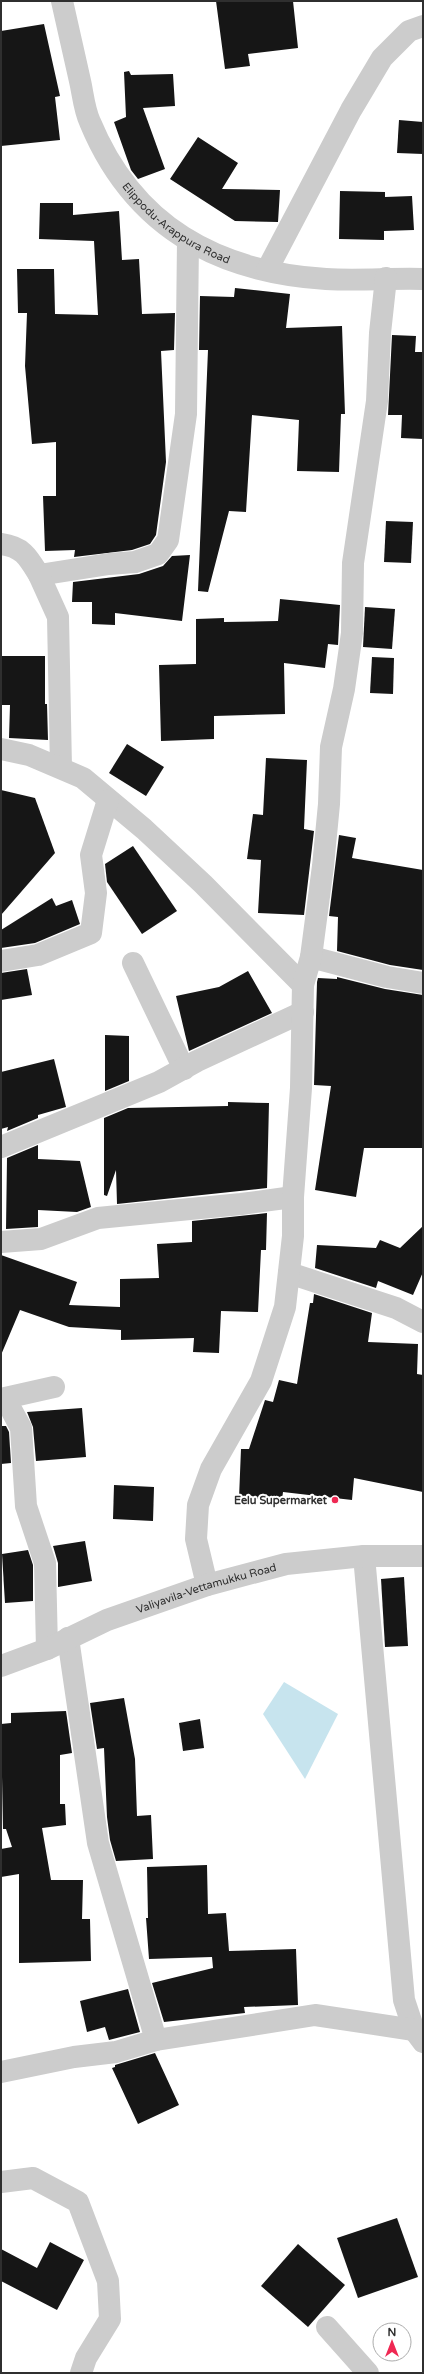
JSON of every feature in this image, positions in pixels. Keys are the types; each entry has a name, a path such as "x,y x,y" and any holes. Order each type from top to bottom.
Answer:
{"street":[{"name":"Elippodu-Arappura Road","path":"62,1 89,120 110,164 134,198 159,222 188,241 224,258 267,270 326,279 423,279"},
{"path":"267,270 351,110 382,58 409,32 423,26"},
{"path":"39,575 109,564 135,562 158,554 168,540 186,414 188,241"},
{"path":"207,1586 196,1539 198,1505 211,1470 261,1381 284,1307 289,1273 293,1236 293,1197 301,1088 303,985 311,957 329,804 331,747 344,689 352,633 353,563 377,401 380,332 386,278"},
{"path":"1,544 15,546 28,557 39,575 58,616 61,768"},
{"path":"1,749 29,755 83,778 144,829 202,884 303,985"},
{"path":"1,961 38,955 91,933 96,893 91,855 108,800"},
{"path":"311,957 387,977 423,983"},
{"path":"133,963 184,1069"},
{"path":"1,1147 159,1082 303,1012"},
{"path":"1,1242 41,1239 98,1218 293,1197"},
{"path":"289,1273 396,1308 423,1322"},
{"path":"47,1648 45,1563 26,1506 21,1428 5,1398 54,1387"},
{"path":"364,1556 402,1985 404,2000 419,2036"},
{"name":"Valiyavila-Vettamukku Road","path":"1,1666 47,1648 107,1620 207,1586 286,1564 364,1556 423,1556"},
{"path":"68,1638 98,1843 156,2040"},
{"path":"1,2072 74,2057 116,2052 156,2040 315,2015 419,2036"},
{"path":"1,2182 33,2178 78,2202 108,2281 110,2319 86,2358 81,2373"},
{"path":"327,2327 368,2373"}],"water":[{"path":"284,1682 338,1714 305,1779 263,1714"}],"building":[{"path":"216,1 293,1 298,48 248,54 250,66 225,69"},
{"path":"44,24 60,96 55,97 60,140 1,146 1,31"},
{"path":"129,71 131,75 173,74 175,106 143,108 165,169 138,179 131,170 114,122 126,117 124,72"},
{"path":"399,120 423,122 423,154 397,153"},
{"path":"198,137 238,163 222,189 280,190 278,222 235,221 170,179"},
{"path":"340,191 385,192 385,197 412,196 414,230 384,231 384,240 339,239"},
{"path":"40,203 73,203 73,215 119,211 122,260 139,259 142,314 175,313 174,350 161,351 166,462 156,535 150,544 132,550 74,557 75,550 45,551 43,496 56,496 56,442 32,444 25,366 27,313 18,313 17,269 54,269 55,314 98,315 94,241 39,239"},
{"path":"235,288 290,294 286,328 342,326 345,414 341,414 339,472 297,471 299,420 252,415 246,512 229,511 208,592 198,591 208,350 199,350 200,296 234,297"},
{"path":"392,335 416,336 415,352 423,352 423,439 401,438 402,415 388,415"},
{"path":"386,521 413,522 411,563 384,562"},
{"path":"190,555 182,621 115,613 115,625 92,624 92,602 72,602 73,582 139,574 163,566 172,556"},
{"path":"280,599 340,605 338,645 328,644 325,668 284,663 285,714 214,716 214,739 161,741 159,665 196,664 196,619 224,618 224,622 278,621"},
{"path":"365,607 395,609 392,649 363,647"},
{"path":"1,656 45,656 45,704 47,704 48,740 9,738 10,705 1,705"},
{"path":"372,657 394,658 393,694 370,693"},
{"path":"127,744 164,767 146,796 109,773"},
{"path":"266,758 307,760 304,829 314,831 304,915 258,913 261,860 247,859 253,814 263,815"},
{"path":"1,790 35,798 55,853 1,915"},
{"path":"339,835 356,838 352,858 423,870 423,970 390,965 337,951 338,917 329,916"},
{"path":"133,846 177,911 142,934 107,882 105,864"},
{"path":"52,898 56,906 72,900 80,924 35,943 1,948 1,930"},
{"path":"27,969 32,995 1,1000 1,973"},
{"path":"248,971 272,1013 189,1051 176,996 219,987"},
{"path":"337,977 385,989 423,995 423,1148 364,1148 356,1197 315,1190 331,1086 314,1085 317,982 318,978 337,979"},
{"path":"105,1035 129,1036 129,1081 105,1091"},
{"path":"54,1059 66,1107 38,1115 38,1118 7,1131 8,1127 1,1129 1,1072"},
{"path":"228,1102 269,1103 267,1188 117,1204 116,1170 107,1196 104,1195 104,1118 128,1108 228,1106"},
{"path":"38,1145 38,1159 80,1161 91,1207 77,1212 38,1210 38,1227 6,1229 7,1158"},
{"path":"267,1213 266,1250 261,1250 258,1312 221,1311 219,1353 193,1352 194,1338 121,1340 121,1330 69,1327 20,1310 1,1355 1,1255 77,1282 69,1305 120,1307 120,1279 159,1278 157,1244 192,1242 192,1221"},
{"path":"423,1226 423,1272 413,1295 378,1281 376,1288 315,1268 317,1245 376,1248 380,1240 400,1248"},
{"path":"314,1294 372,1313 368,1342 418,1344 417,1374 423,1375 423,1492 354,1478 352,1500 283,1492 282,1500 239,1498 241,1449 249,1449 265,1400 273,1402 279,1380 297,1384 310,1303 313,1303"},
{"path":"82,1408 86,1457 36,1461 33,1427 27,1412"},
{"path":"1,1426 6,1426 9,1432 11,1463 1,1464"},
{"path":"114,1485 154,1487 153,1521 113,1519"},
{"path":"85,1541 92,1581 58,1587 58,1563 53,1546"},
{"path":"28,1550 33,1565 33,1601 5,1603 2,1554"},
{"path":"404,1577 408,1646 385,1647 381,1579"},
{"path":"124,1698 135,1759 137,1816 151,1815 153,1859 116,1861 110,1840 107,1817 104,1748 97,1749 90,1703"},
{"path":"66,1711 72,1753 60,1755 60,1804 65,1804 66,1825 42,1828 51,1880 83,1880 82,1919 90,1919 91,1961 19,1963 19,1874 1,1877 1,1849 12,1847 6,1829 3,1829 1,1724 11,1723 11,1713"},
{"path":"200,1719 204,1748 183,1751 179,1723"},
{"path":"207,1865 208,1914 226,1913 229,1951 296,1949 298,2005 244,2007 245,2013 164,2022 152,1983 213,1968 212,1957 149,1959 146,1918 148,1918 147,1867"},
{"path":"128,1989 140,2032 109,2040 105,2027 87,2032 80,2001"},
{"path":"155,2053 179,2105 138,2124 112,2068 115,2067 115,2065"},
{"path":"397,2218 418,2277 358,2298 337,2238"},
{"path":"50,2242 84,2260 57,2310 1,2281 1,2249 37,2268"},
{"path":"298,2244 345,2285 308,2327 261,2286"}],"place":[{"name":"Eelu Supermarket","path":"335,1500"}]}
